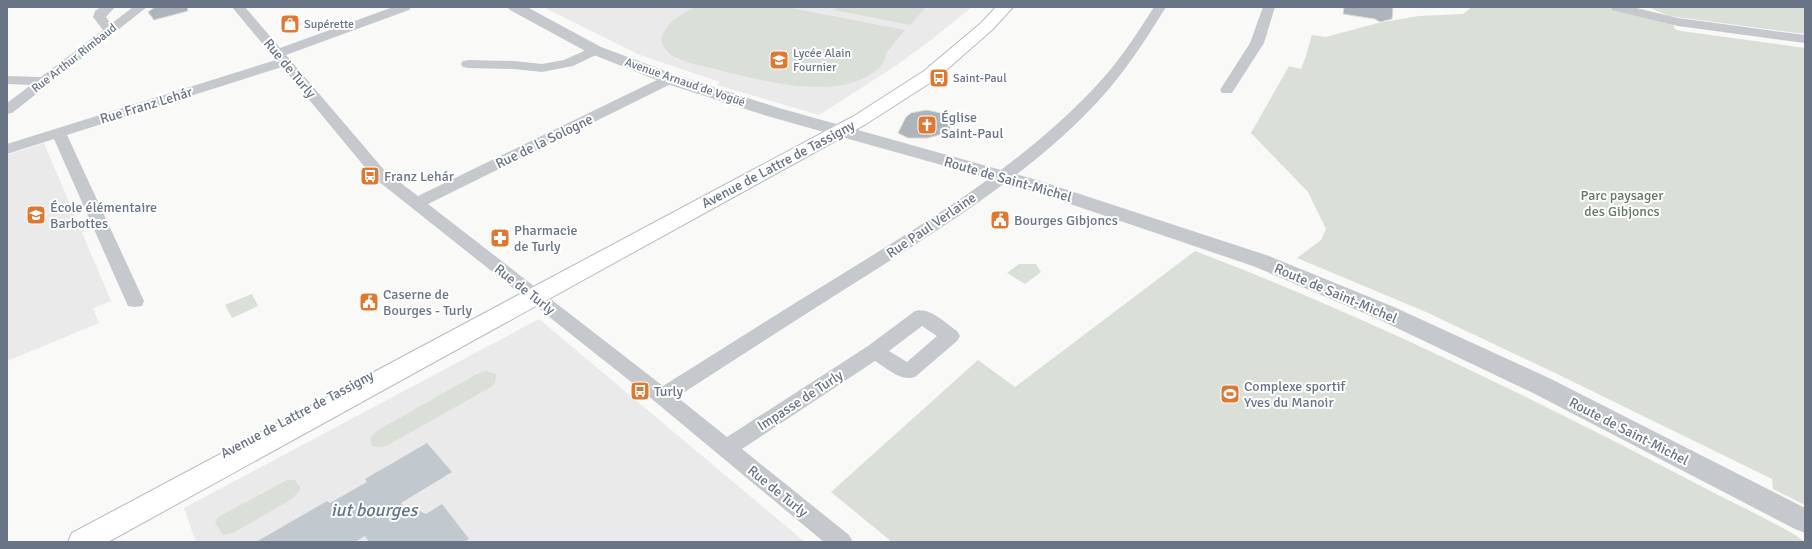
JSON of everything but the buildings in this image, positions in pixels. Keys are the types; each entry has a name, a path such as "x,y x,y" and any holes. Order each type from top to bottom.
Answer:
{"main road":[{"name":"Avenue de Lattre de Tassigny","path":"82,542 265,441 504,314 534,296 841,130 930,75 987,26 1005,7"},
{"name":"Avenue de Lattre de Tassigny","path":"64,542 302,409 498,308 534,296"}],"street":[{"path":"109,7 100,14 99,17 108,28 112,28"},
{"name":"Rue Arthur Rimbaud","path":"7,110 141,7"},
{"name":"Rue de Turly","path":"238,7 377,172 418,203 841,542"},
{"name":"Rue Franz Lehár","path":"7,149 282,58 405,7"},
{"name":"Avenue Arnaud de Vogüé","path":"514,7 596,50 670,79 773,112 841,130"},
{"name":"Rue Paul Verlaine","path":"661,397 927,228 1003,176 1042,144 1092,98 1141,41 1160,7"},
{"path":"1227,90 1260,35 1269,7"},
{"path":"1616,7 1636,9 1678,22 1805,39"},
{"path":"468,64 514,65 542,68 568,63 596,50"},
{"name":"Rue de la Sologne","path":"418,203 670,79"},
{"path":"7,80 44,81"},
{"name":"Route de Saint-Michel","path":"841,130 1003,176 1158,225 1261,261 1386,313 1542,386 1805,521"},
{"path":"59,133 135,301"},
{"name":"Impasse de Turly","path":"726,449 875,351"}],"shaded area":[{"name":"Lycée Alain Fournier","path":"543,7 972,7 897,65 819,115 717,85 720,82 640,55"},
{"path":"44,143 111,301 93,308 99,323 7,361 7,155"},
{"path":"539,319 805,542 196,542 184,508"}],"green space":[{"path":"695,7 786,7 905,30 886,53 884,62 874,72 855,82 834,86 810,87 761,80 678,59 666,50 663,45 661,40 663,33 674,20"},
{"path":"837,7 926,7 910,25 834,10"},
{"name":"Parc paysager des Gibjoncs","path":"1472,7 1605,7 1673,24 1675,29 1681,31 1805,48 1805,505 1773,489 1772,479 1553,372 1426,312 1297,258 1321,240 1326,229 1308,192 1251,133 1289,66 1301,69 1312,35 1326,37 1378,23 1419,16 1463,14"},
{"path":"1648,7 1805,7 1805,34 1669,16"},
{"name":"Complexe sportif Yves du Manoir","path":"1195,251 1262,277 1394,334 1524,396 1764,518 1805,542 892,542 831,492 978,360 1015,387"},
{"path":"1019,264 1036,264 1041,272 1025,284 1007,273"},
{"path":"252,294 258,306 232,318 225,305"},
{"path":"486,371 496,374 495,383 491,387 388,445 382,447 372,446 370,438 378,430 479,373"},
{"path":"287,480 295,480 300,487 299,491 292,499 233,533 223,535 215,522 218,517"}],"water":[{"name":"iut bourges","path":"427,443 452,472 401,503 407,510 413,508 426,514 442,504 469,539 464,542 369,542 365,536 355,542 256,542 327,501 330,503 367,482 365,479"}],"place":[{"name":"Supérette","path":"290,24"},
{"name":"Lycée Alain Fournier","path":"779,60"},
{"name":"Saint-Paul","path":"939,78"},
{"name":"Église Saint-Paul","path":"927,125"},
{"name":"Franz Lehár","path":"370,176"},
{"name":"École élémentaire Barbottes","path":"36,215"},
{"name":"Bourges Gibjoncs","path":"1000,220"},
{"name":"Pharmacie de Turly","path":"500,238"},
{"name":"Caserne de Bourges - Turly","path":"369,302"},
{"name":"Turly","path":"640,391"},
{"name":"Complexe sportif Yves du Manoir","path":"1230,394"}]}
